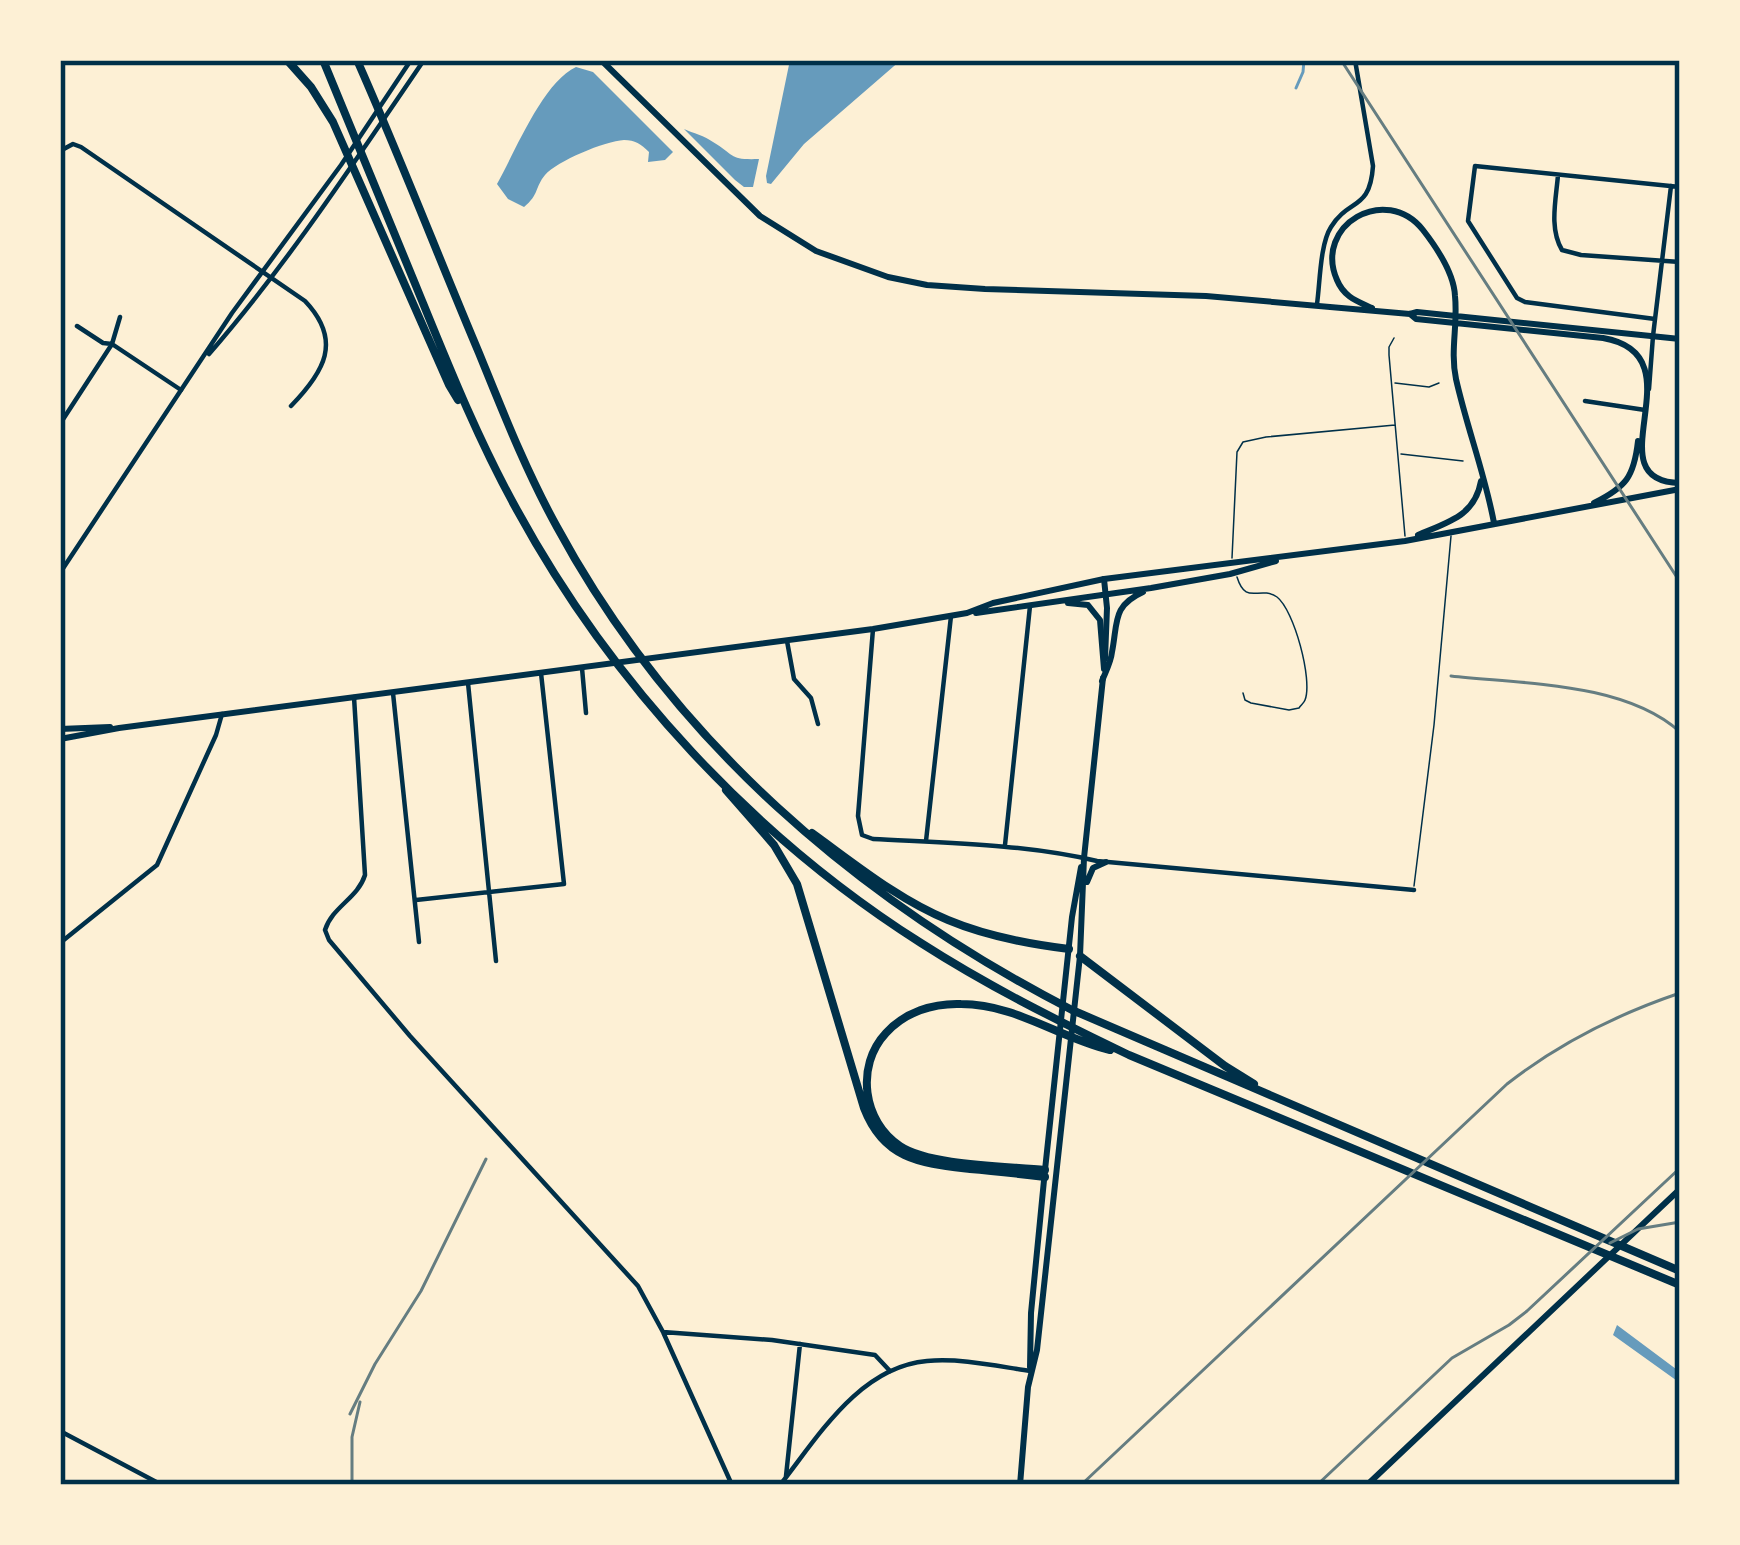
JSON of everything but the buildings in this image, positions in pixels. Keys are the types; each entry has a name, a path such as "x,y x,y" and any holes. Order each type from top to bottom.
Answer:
{"highway":[{"path":"287,60 333,122 449,385 537,545 598,638 660,716 781,837 890,922 992,986 1099,1044"},
{"path":"323,60 474,425"},
{"path":"359,64 524,462 557,527 619,628 672,697 772,803 893,903 1036,992 1680,1270"},
{"path":"710,770 774,844 797,884 861,1100 879,1136 898,1153 920,1162 1045,1174"},
{"path":"772,803 867,873 946,919 983,932 1069,949"},
{"path":"1080,956 1235,1073 1292,1104"},
{"path":"1045,1174 934,1158 908,1151 891,1139 877,1122 867,1090 870,1061 879,1042 899,1021 939,1005 1004,1010 1129,1054 1680,1286"}],"main road":[{"path":"601,60 760,216 816,251 875,273 927,284 1206,296 1680,340"},
{"path":"1381,311 1346,294 1332,260 1335,241 1346,223 1373,209 1393,210 1419,225 1452,278 1456,378 1494,525"},
{"path":"1591,505 1619,489 1632,473 1649,391 1636,354 1603,334"},
{"path":"1644,414 1642,453 1649,473 1680,486"},
{"path":"1406,541 1469,510 1481,486 1481,466"},
{"path":"60,740 119,728 951,616 1104,579 1406,541 1680,486"},
{"path":"967,613 1151,588 1266,566 1283,558"},
{"path":"1083,921 1084,858 1104,669 1104,579"},
{"path":"1102,681 1112,657 1120,608 1151,588"},
{"path":"1032,605 1080,602 1091,607 1100,620 1104,669"},
{"path":"60,729 119,728"},
{"path":"1020,1485 1045,1174 1072,917 1084,858"},
{"path":"1030,1371 1037,1350 1058,1176 1087,876 1106,862"},
{"path":"1069,949 1080,956"},
{"path":"1045,1174 1058,1176"},
{"path":"1367,1485 1680,1189"}],"street":[{"path":"60,573 261,272 411,60"},
{"path":"197,367 271,279 424,60"},
{"path":"1317,306 1326,239 1332,226 1364,200 1372,182 1355,60"},
{"path":"60,151 73,144 81,147 316,313 327,345 323,364 291,406"},
{"path":"1655,319 1517,298 1468,221 1474,166 1680,187"},
{"path":"1558,175 1554,227 1562,250 1680,262"},
{"path":"1649,391 1671,186"},
{"path":"60,424 112,344 120,316"},
{"path":"77,326 181,390"},
{"path":"1585,401 1644,414"},
{"path":"60,558 67,563"},
{"path":"1005,847 1032,605"},
{"path":"926,842 951,616"},
{"path":"873,628 858,816 862,835 1414,890"},
{"path":"787,641 794,679 811,698 818,724"},
{"path":"581,668 586,713"},
{"path":"416,901 564,884 541,673"},
{"path":"468,683 496,961"},
{"path":"393,693 419,942"},
{"path":"354,698 365,875 361,887 328,920 329,940 638,1286 732,1485"},
{"path":"60,943 157,865 222,714"},
{"path":"663,1332 875,1355 890,1371"},
{"path":"786,1477 800,1344"},
{"path":"780,1485 854,1396 890,1371 937,1360 1030,1371"},
{"path":"60,1432 162,1485"}],"lane":[{"path":"1394,338 1389,347 1391,383 1406,541"},
{"path":"1391,383 1429,387 1438,383"},
{"path":"1243,692 1251,704 1289,710 1299,708 1306,695 1305,661 1281,601 1271,594 1241,589 1235,573 1231,553 1237,452 1243,442 1255,438 1396,425"},
{"path":"1398,454 1462,461"},
{"path":"1414,890 1452,533"}],"water":[{"path":"790,60 901,60 804,144 771,184 766,176"},
{"path":"576,67 593,72 673,152 665,160 648,162 649,152 631,141 594,148 551,170 524,207 508,199 497,184 541,102"},
{"path":"684,129 737,158 759,159 753,187 735,180"},
{"path":"1617,1325 1680,1372 1680,1383 1613,1335"}],"waterway":[{"path":"1296,88 1304,60"}],"railway":[{"path":"1341,60 1680,582"},
{"path":"1451,676 1602,694 1631,703 1680,732"},
{"path":"1081,1485 1507,1084 1589,1031 1680,993"},
{"path":"350,1414 421,1291 486,1159"},
{"path":"1317,1485 1452,1358 1527,1311 1680,1168"},
{"path":"1610,1243 1638,1229 1680,1222"},
{"path":"352,1485 352,1437 360,1402"}]}
